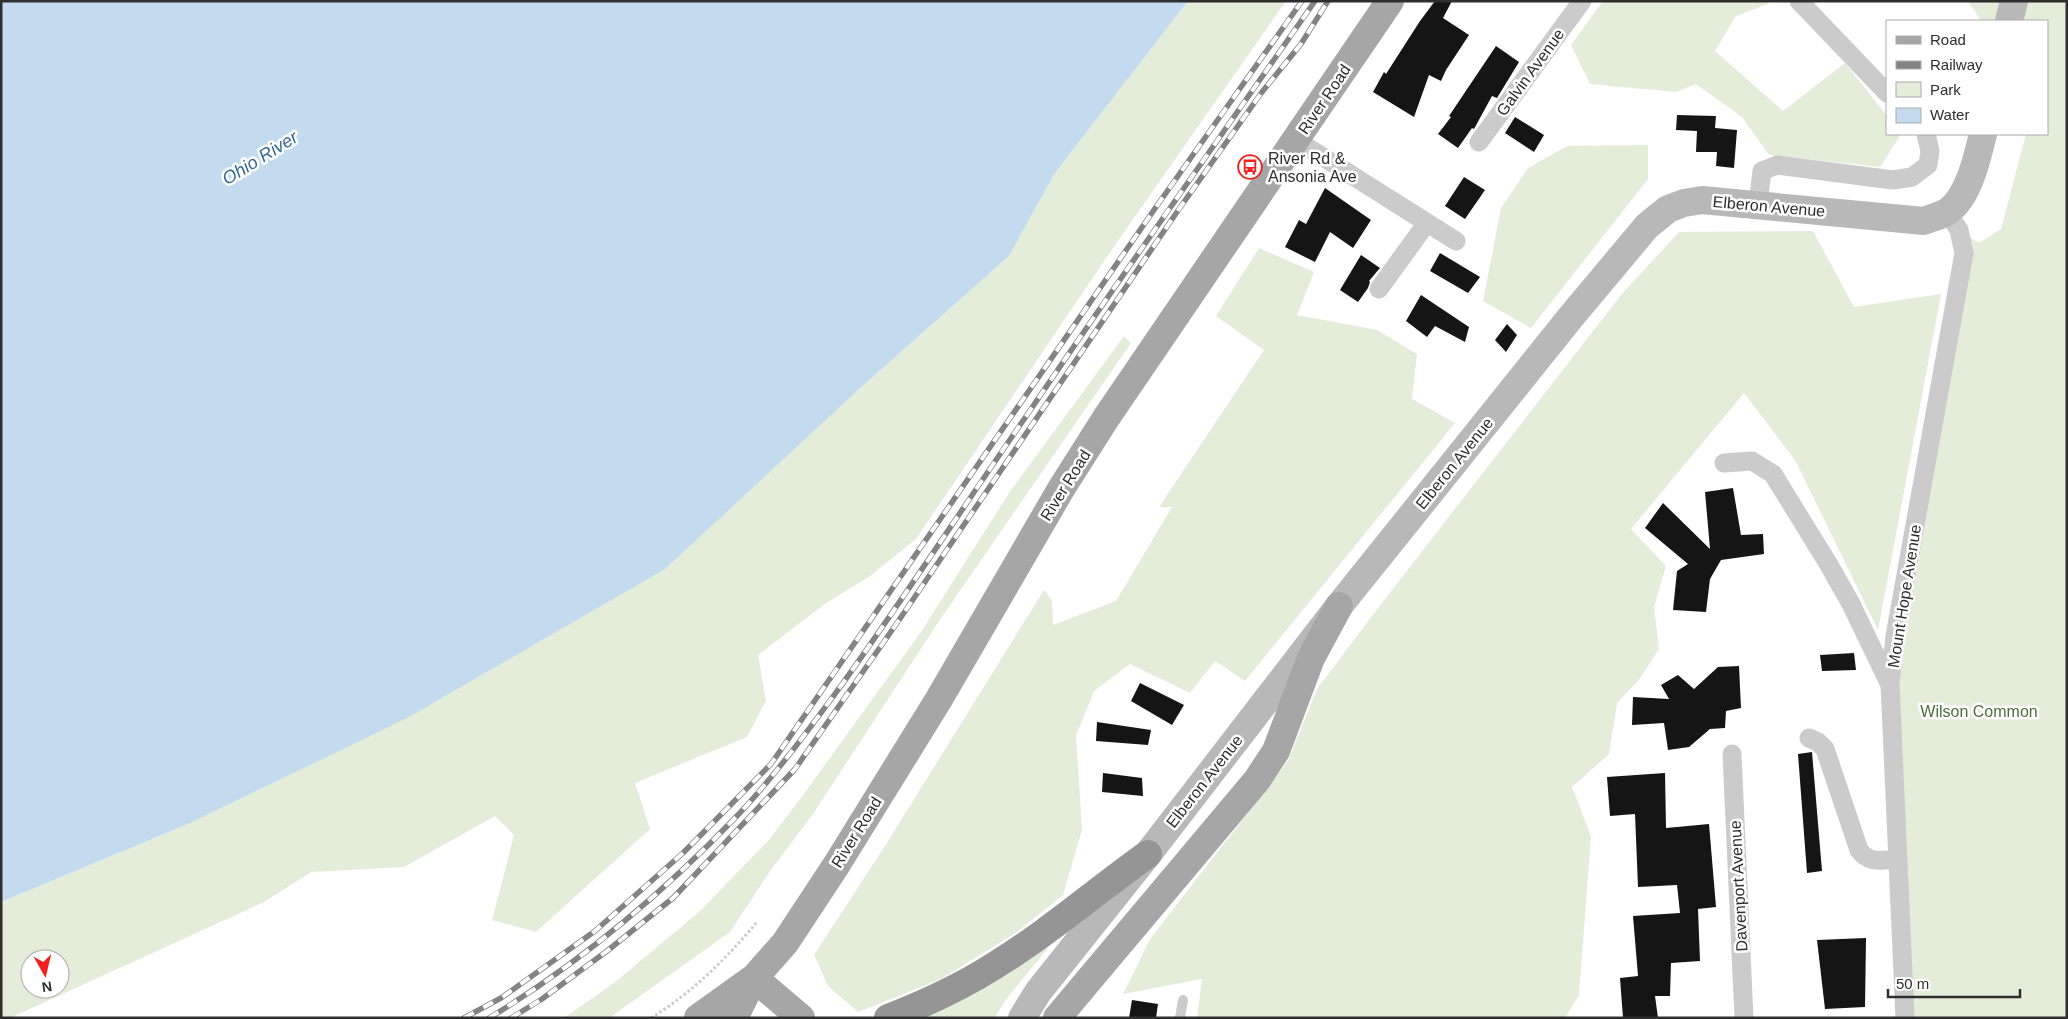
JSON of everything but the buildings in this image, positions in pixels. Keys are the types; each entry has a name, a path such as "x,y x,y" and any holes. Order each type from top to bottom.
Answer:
{"highway":[{"path":"888,1018 922,1004 993,967 1032,941 1148,854"}],"main road":[{"name":"River Road","path":"734,1018 754,978 785,942 837,864 939,699 1061,489 1106,418 1390,1"},
{"path":"1057,1018 1257,780 1286,730 1311,658 1340,606"},
{"name":"River Road","path":"698,1018 754,978"},
{"path":"754,978 801,1018"}],"street":[{"name":"Galvin Avenue","path":"1479,142 1582,1"},
{"path":"1798,1 1886,91"},
{"path":"2009,20 2014,1"},
{"path":"1758,205 1762,171 1777,165 1893,180 1912,177 1928,165 1930,151 1926,135"},
{"name":"Elberon Avenue","path":"1028,1015 1038,992 1148,854 1340,606 1570,318 1647,226 1668,210 1684,203 1702,200 1924,221 1947,212 1961,198 1975,165 1983,135"},
{"path":"1296,140 1426,224 1456,241"},
{"name":"Mount Hope Avenue","path":"1905,1018 1890,684 1895,636 1964,253 1959,230 1947,212"},
{"path":"1379,290 1426,224"},
{"path":"1724,463 1752,461 1773,474 1851,604 1890,684"},
{"path":"1809,738 1818,742 1825,750 1863,857 1869,860 1897,859"},
{"name":"Davenport Avenue","path":"1732,754 1744,1018"}],"lane":[{"path":"1180,1018 1183,1000"}],"path":[{"path":"652,1018 710,974 757,922"}],"green space":[{"path":"1188,1 1286,1 1115,245 916,539 870,576 826,603 758,655 766,701 747,737 635,783 650,829 536,932 492,920 514,835 495,816 404,867 311,872 264,902 70,991 70,949 20,949 20,999 52,999 10,1018 1,1018 1,902 188,824 858,390 1009,256 1055,173"},
{"path":"1603,1 1768,1 1768,4 1736,16 1715,51 1783,111 1845,63 1886,115 1886,135 1900,135 1880,167 1769,155 1742,117 1696,84 1676,92 1590,84 1571,45"},
{"name":"Wilson Common","path":"1968,1 2067,1 2067,1018 1905,1018 1895,636 1959,230 1979,243 2001,229 2026,135 2048,135 2048,20 1980,20"},
{"path":"1648,145 1648,179 1531,328 1483,301 1501,208 1528,168 1567,146"},
{"path":"1813,231 1854,307 1941,294 1878,630 1795,460 1744,393 1631,529 1666,566 1654,607 1659,649 1638,681 1617,703 1609,754 1572,787 1591,836 1579,995 1565,1018 1197,1018 1202,979 1123,994 1150,939 1288,761 1317,689 1621,295 1679,232"},
{"path":"1259,248 1314,272 1297,315 1377,330 1417,354 1412,399 1455,423 1245,681 1215,661 1190,693 1130,664 1094,691 1076,736 1082,830 1063,895 1014,934 941,979 858,1012 828,986 814,955 885,846 1044,590 1052,600 1053,625 1116,601 1172,507 1159,507 1264,350 1216,316"},
{"path":"1124,336 1131,343 939,621 813,814 770,871 730,932 609,1018 564,1018 614,983 699,912 768,841 921,632 1009,493"},
{"path":"1043,942 1048,948 1013,990 995,1018 924,1018"}],"water":[{"name":"Ohio River","path":"1,1 1188,1 1055,173 1009,256 858,390 665,569 407,718 188,824 1,902"}],"railway":[{"path":"464,1018 501,998 595,931 683,853 771,764 1156,207 1302,1"},
{"path":"489,1018 556,974 619,926 708,845 736,817 778,769 843,683 1098,311 1315,1"},
{"path":"511,1018 542,999 607,951 673,898 795,769 897,623 1179,209 1262,92 1301,44 1328,1"}],"place":[{"name":"River Rd & Ansonia Ave","path":"1250,167"}]}
